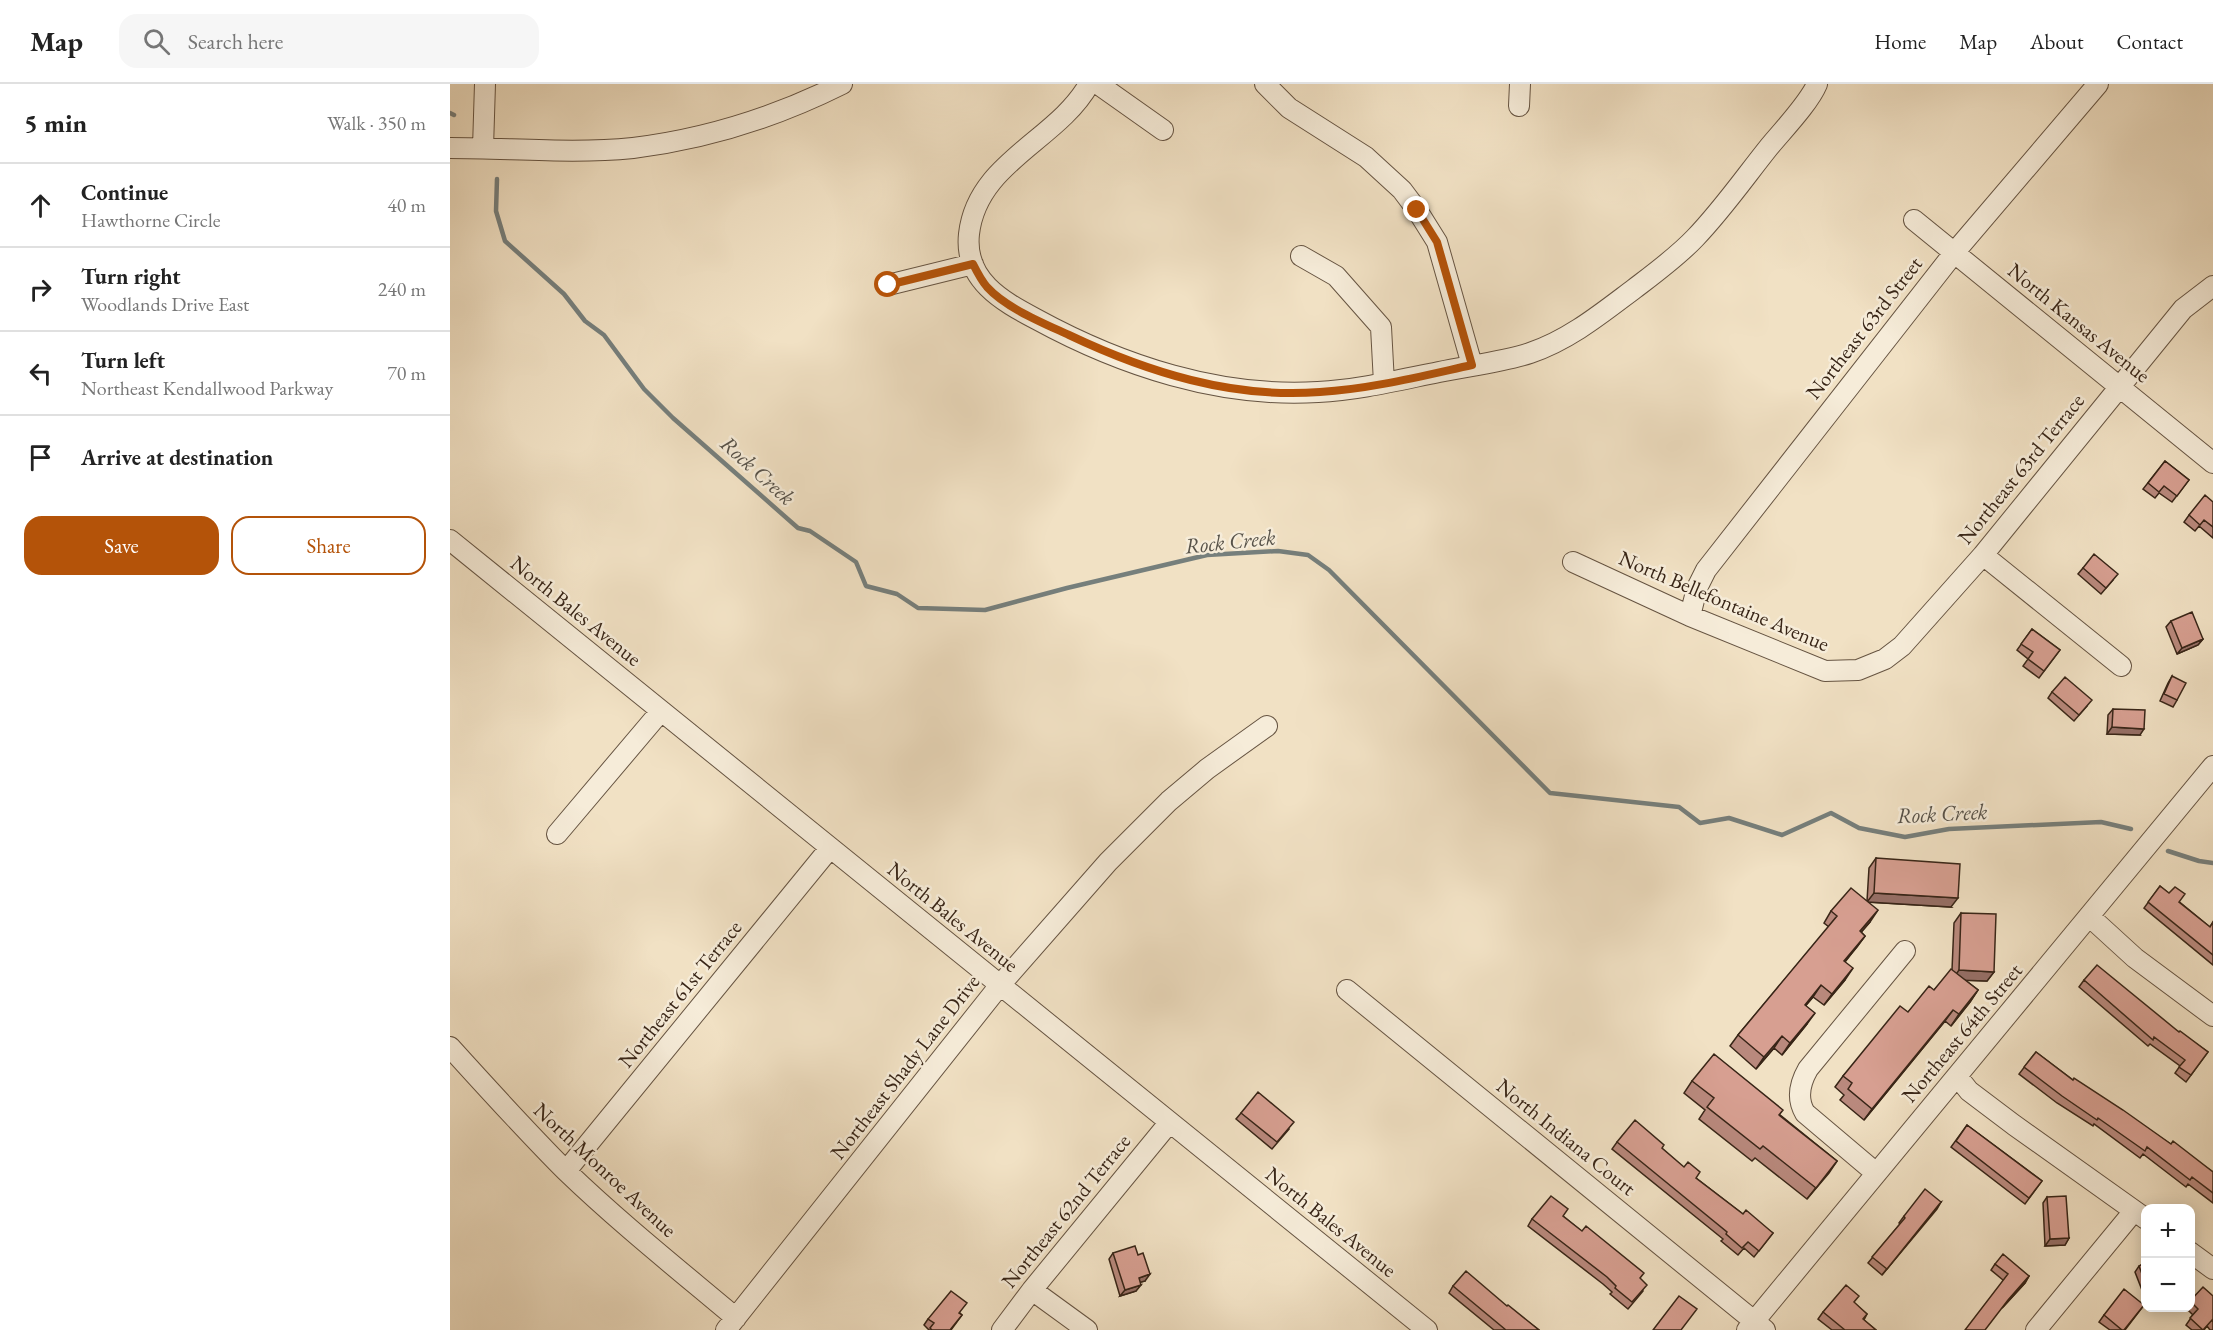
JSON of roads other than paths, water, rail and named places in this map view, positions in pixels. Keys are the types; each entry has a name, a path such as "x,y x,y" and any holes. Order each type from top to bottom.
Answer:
{"street":[{"path":"483,148 485,84"},
{"path":"450,148 582,150 632,148 681,140 768,117 842,84"},
{"path":"1089,84 1075,104 993,177 982,193 974,210 968,239 973,264 982,281 996,296 1048,326 1096,348 1188,380 1231,389 1275,393 1318,393 1384,383 1530,353 1584,327 1664,266 1696,237 1817,87 1817,84"},
{"path":"1098,84 1163,130"},
{"path":"1265,84 1288,108 1366,157 1402,190 1417,210 1437,242 1472,365"},
{"path":"1519,106 1520,84"},
{"name":"Northeast 63rd Street","path":"1690,616 1697,588 1706,570 1954,253 2098,84"},
{"name":"North Kansas Avenue","path":"1914,220 2213,463"},
{"path":"1301,256 1336,276 1382,327 1384,383"},
{"path":"888,285 973,264"},
{"name":"Northeast 63rd Terrace","path":"1858,670 1876,664 1894,653 1983,555 2183,309 2213,286"},
{"name":"North Bales Avenue","path":"450,540 1427,1330"},
{"path":"1983,555 2121,666"},
{"name":"North Bellefontaine Avenue","path":"1574,562 1690,616 1825,671 1858,670"},
{"path":"558,834 661,711"},
{"name":"Northeast Shady Lane Drive","path":"731,1324 1000,985 1133,835 1207,769 1267,726"},
{"name":"Northeast 64th Street","path":"1756,1327 1876,1173 2213,766"},
{"name":"Northeast 61st Terrace","path":"566,1171 830,848"},
{"path":"2090,916 2135,958 2213,1016"},
{"path":"1876,1173 1804,1113 1800,1104 1799,1090 1808,1069 1905,951"},
{"name":"North Indiana Court","path":"1347,990 1756,1327"},
{"name":"North Monroe Avenue","path":"450,1047 566,1171 731,1324"},
{"path":"1957,1076 1970,1091 1987,1104 2140,1215 2036,1330"},
{"name":"Northeast 62nd Terrace","path":"1002,1330 1169,1123"},
{"path":"2195,1256 2213,1269"},
{"path":"1032,1290 1087,1330"}],"waterway":[{"name":"Rock Creek","path":"450,113 454,115"},
{"name":"Rock Creek","path":"497,179 496,211 505,241 564,294 585,321 604,335 644,389 673,418 798,528 810,531 856,562 866,586 897,594 918,608 985,610 1207,555 1278,551 1308,555 1329,570 1550,793 1679,807 1700,823 1729,818 1782,835 1831,813 1859,828 1905,837 1949,829 2101,822 2131,829"},
{"name":"Rock Creek","path":"2168,851 2213,863"}]}
